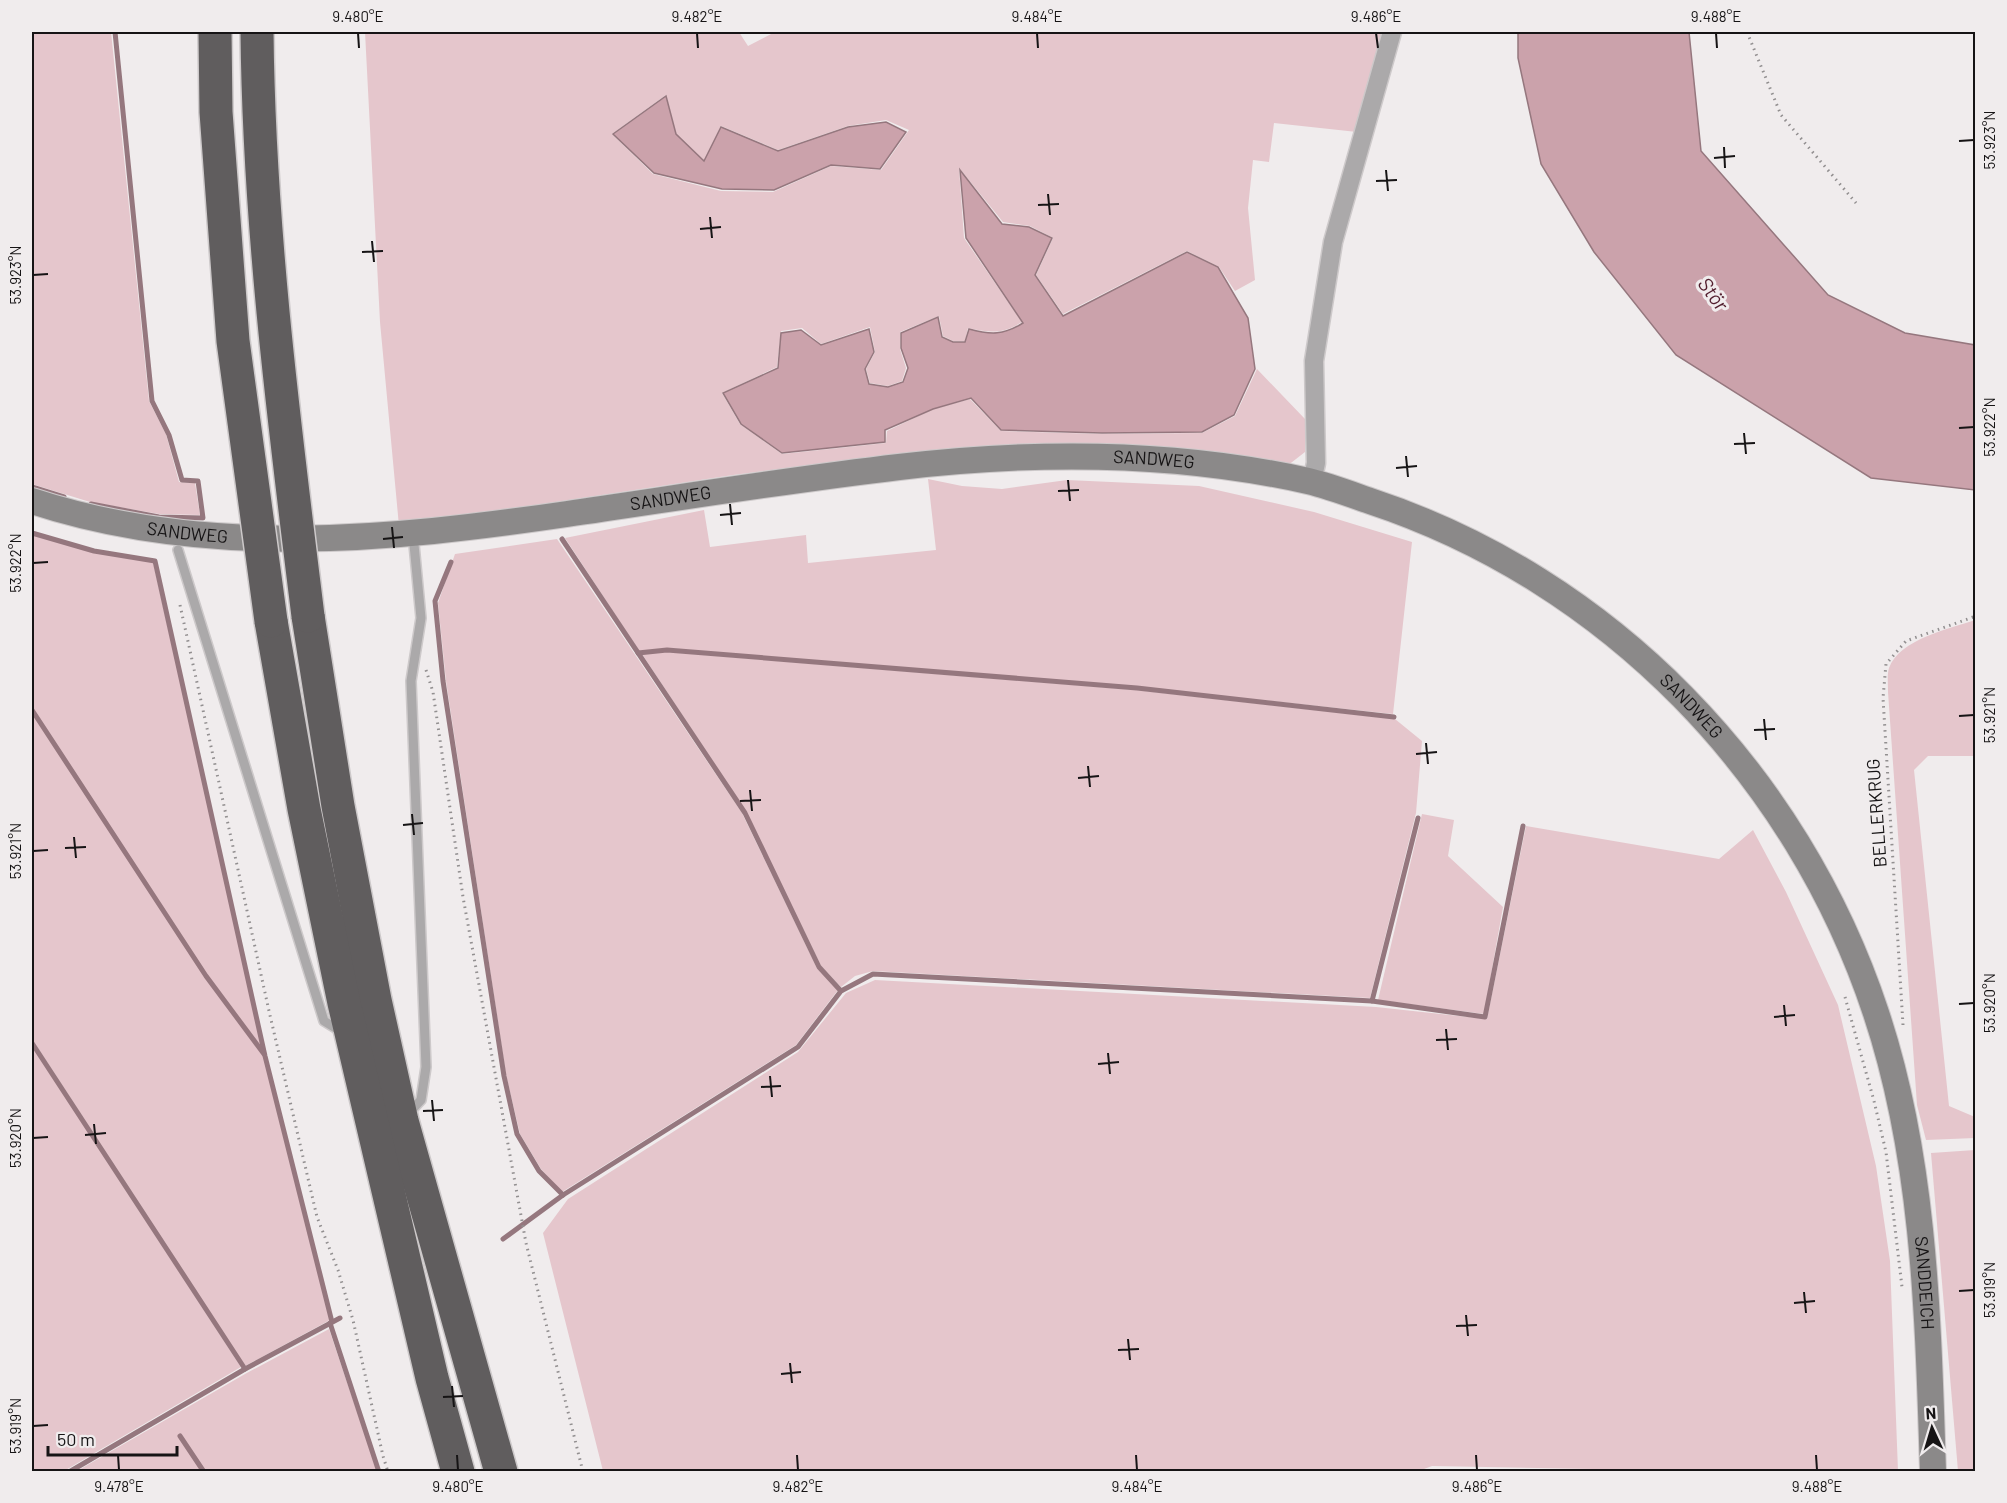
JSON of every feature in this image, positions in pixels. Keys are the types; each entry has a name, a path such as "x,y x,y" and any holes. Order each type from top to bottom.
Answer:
{"highway":[{"path":"215,32 216,112 233,341 271,621 304,809 351,1037 432,1378 458,1472"},
{"path":"256,32 258,114 274,336 308,616 340,818 375,1000 402,1121 501,1472"}],"street":[{"path":"1312,482 1316,463 1314,361 1333,242 1392,32"},
{"name":"SANDWEG","path":"32,501 99,521 181,534 354,539 490,526 901,467 1029,456 1154,459 1216,465 1312,482 1404,512 1444,528 1507,560 1582,608 1624,640 1684,697 1740,762 1773,805 1801,849 1847,938 1875,1010 1898,1096"},
{"name":"SANDDEICH","path":"1898,1096 1909,1151 1923,1249 1934,1472"}],"lane":[{"path":"402,1121 421,1100 426,1067 411,681 418,645 420,618 413,534"},
{"path":"178,550 324,1021 351,1037"}],"path":[{"path":"1747,32 1781,115 1856,203"},
{"path":"180,603 183,626 317,1217 338,1270 353,1320 388,1472"},
{"name":"BELLERKRUG","path":"1890,1062 1903,1033 1883,698 1886,664 1906,641 1976,616"},
{"path":"418,645 433,692 463,897 526,1243 583,1472"},
{"path":"1842,988 1886,1152 1902,1290"}],"shaded area":[{"path":"32,32 111,32 149,401 166,434 179,482 195,483 200,515 159,514 90,502 32,484"},
{"path":"365,32 739,32 748,46 775,32 1384,32 1357,132 1274,123 1269,162 1253,160 1248,208 1255,280 1235,291 1219,267 1187,251 1063,314 1036,275 1053,238 1030,226 1003,222 959,168 964,238 1022,322 1009,329 996,331 968,328 965,341 953,341 943,336 939,316 900,332 900,349 906,368 902,381 888,386 870,383 866,369 875,352 870,327 821,344 802,328 781,331 777,367 722,393 740,424 782,454 886,443 887,431 933,409 970,399 1001,431 1102,434 1202,433 1235,416 1257,369 1305,419 1305,452 1287,466 1176,449 1037,443 896,454 733,475 399,526 380,322","holes":["666,95 676,134 704,161 721,126 778,150 848,126 886,120 909,130 881,170 831,166 773,192 721,191 653,174 612,134"]},
{"path":"928,479 962,486 1002,489 1067,480 1199,486 1314,512 1412,542 1393,714 1137,687 667,648 639,651 565,538 704,510 710,547 806,535 808,563 936,550"},
{"path":"32,535 93,552 153,562 263,1050 207,975 32,708"},
{"path":"557,539 742,813 817,968 838,990 796,1045 562,1192 541,1169 520,1134 506,1075 446,681 438,603 455,554"},
{"path":"1975,620 1975,756 1928,756 1914,770 1949,1106 1975,1117 1975,1138 1926,1140 1917,1105 1888,673 1895,658 1914,642 1939,631"},
{"path":"667,652 1136,690 1395,719 1422,741 1416,813 1370,998 873,971 855,976 841,987 821,966 746,812 642,654"},
{"path":"32,713 205,976 264,1056 330,1320 245,1366 32,1039"},
{"path":"1422,814 1454,820 1448,856 1503,907 1484,1014 1378,1000"},
{"path":"1526,826 1719,859 1753,830 1786,892 1838,1005 1876,1166 1890,1261 1898,1471 1703,1471 1432,1466 1416,1472 603,1471 543,1233 568,1199 798,1052 846,993 875,980 1376,1007 1487,1019"},
{"path":"32,1046 241,1367 64,1471 32,1471"},
{"path":"1975,1150 1975,1471 1958,1471 1931,1153"},
{"path":"329,1329 377,1471 205,1471 181,1435 179,1436 202,1471 77,1471 245,1374"}],"water":[{"name":"Stör","path":"1518,32 1689,32 1701,151 1828,295 1905,333 1975,345 1975,490 1871,478 1676,355 1594,252 1541,164 1518,58"},
{"path":"666,96 676,134 704,161 721,127 778,151 848,127 886,122 906,132 880,169 831,165 774,190 722,189 654,173 613,134"},
{"path":"960,170 1002,224 1029,227 1052,238 1035,275 1063,316 1187,252 1218,267 1248,318 1255,369 1234,415 1202,432 1102,433 1001,430 971,398 933,409 885,430 885,442 782,453 741,424 723,393 778,368 781,333 801,330 821,345 869,329 874,352 865,369 869,384 888,387 903,382 908,368 901,348 901,333 938,317 942,337 953,342 965,342 969,329 997,333 1010,330 1023,323 966,238"}],"waterway":[{"path":"91,504 159,517 203,518 198,481 182,480 169,435 152,401 115,32"},
{"path":"32,487 64,497"},
{"path":"32,533 94,551 155,561 265,1056 332,1322"},
{"path":"562,539 745,813 819,967 841,991"},
{"path":"451,562 435,601 443,681 504,1076 517,1134 539,1171 563,1195"},
{"path":"638,653 667,650 1137,688 1394,717"},
{"path":"32,710 206,976 264,1054"},
{"path":"503,1239 563,1195 798,1047 841,991 873,974 1372,1001 1418,818"},
{"path":"1372,1001 1485,1017 1523,826"},
{"path":"32,1043 245,1369"},
{"path":"69,1472 245,1369 340,1318"},
{"path":"330,1323 379,1472"},
{"path":"180,1436 204,1472"}]}
